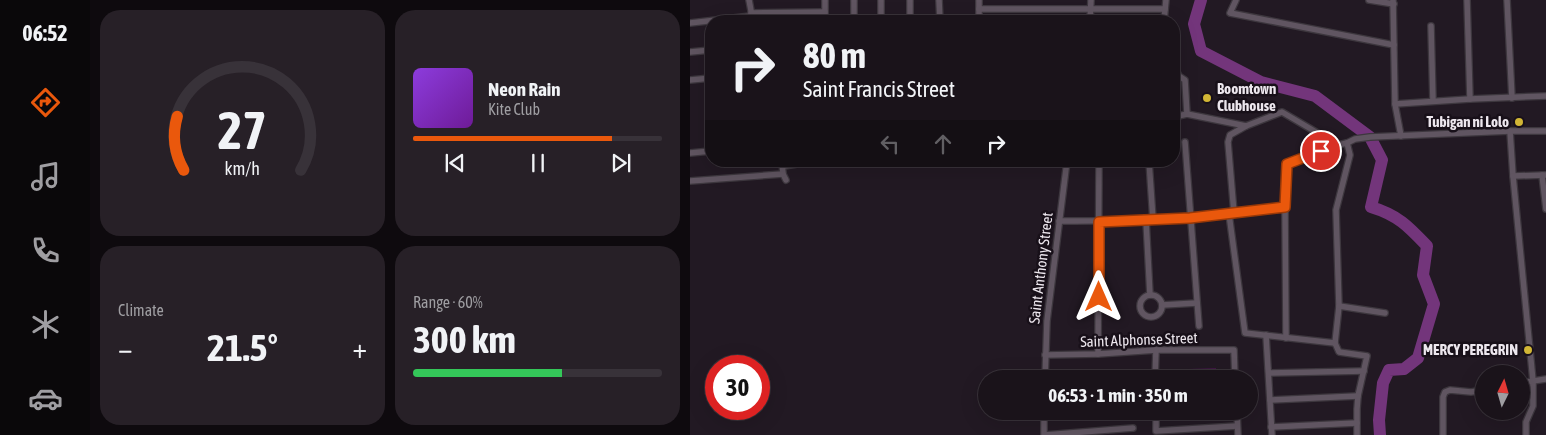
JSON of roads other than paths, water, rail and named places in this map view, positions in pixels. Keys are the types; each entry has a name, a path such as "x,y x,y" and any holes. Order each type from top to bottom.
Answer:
{"street":[{"path":"749,0 752,15"},
{"path":"770,15 825,12 825,0"},
{"path":"854,0 854,15"},
{"path":"881,0 881,15"},
{"path":"910,0 910,15"},
{"path":"940,0 940,15"},
{"path":"979,0 979,15"},
{"path":"1090,15 1091,0"},
{"path":"1130,0 1130,8"},
{"path":"1164,15 1166,0"},
{"path":"1236,0 1230,13 1394,44"},
{"path":"1369,0 1393,2 1395,104 1401,136"},
{"path":"1466,0 1470,99"},
{"path":"1507,0 1512,98"},
{"path":"979,9 1165,8"},
{"path":"690,22 705,21"},
{"path":"1431,26 1433,101"},
{"path":"690,52 705,51"},
{"path":"1180,78 1185,80 1187,114"},
{"path":"690,80 705,79"},
{"path":"1395,104 1546,96"},
{"path":"1335,343 1245,333 1232,213 1228,142 1230,135 1246,126 1282,112 1338,145"},
{"path":"1180,116 1187,114 1246,126"},
{"path":"1510,131 1533,381 1533,406 1526,422 1526,435"},
{"path":"1286,338 1285,207 1287,164 1355,139 1370,137 1546,131"},
{"path":"1185,142 1199,326"},
{"path":"1348,143 1350,156 1336,210 1339,306 1335,343 1339,352 1367,356 1358,396 1357,435"},
{"path":"690,153 705,152"},
{"path":"690,181 784,177 783,167"},
{"name":"Saint Anthony Street","path":"1045,370 1047,321 1066,167"},
{"path":"1098,354 1099,167"},
{"path":"1150,167 1154,220"},
{"path":"1513,176 1544,175 1546,209"},
{"path":"1059,221 1099,222 1190,218 1285,207"},
{"path":"1146,220 1150,296"},
{"path":"1150,296 1158,298 1162,305 1161,310 1156,316 1152,317 1144,314 1140,307 1143,299 1150,296"},
{"path":"1162,305 1197,303"},
{"path":"1339,306 1385,313"},
{"path":"1266,335 1272,435"},
{"path":"1155,370 1156,350"},
{"name":"Saint Alphonse Street","path":"1045,355 1156,350 1234,350 1235,370"},
{"path":"1269,373 1364,371"},
{"path":"1530,382 1546,379"},
{"path":"1443,435 1443,397 1445,392 1450,390 1475,391"},
{"path":"1270,400 1358,396"},
{"path":"1044,420 1044,435 1096,433 1133,428"},
{"path":"1156,420 1156,431 1237,426"},
{"path":"1237,420 1238,435"},
{"path":"1271,427 1357,423"}],"waterway":[{"path":"1201,0 1194,24 1201,51 1261,82 1315,96 1370,137 1382,160 1371,207 1389,214 1402,222 1427,246 1423,275 1434,304 1418,358 1404,369 1389,370 1383,383 1379,420 1380,435"}],"place":[{"name":"Boomtown Clubhouse","path":"1207,98"},
{"name":"Tubigan ni Lolo","path":"1519,122"},
{"name":"MERCY PEREGRIN","path":"1528,350"}]}
